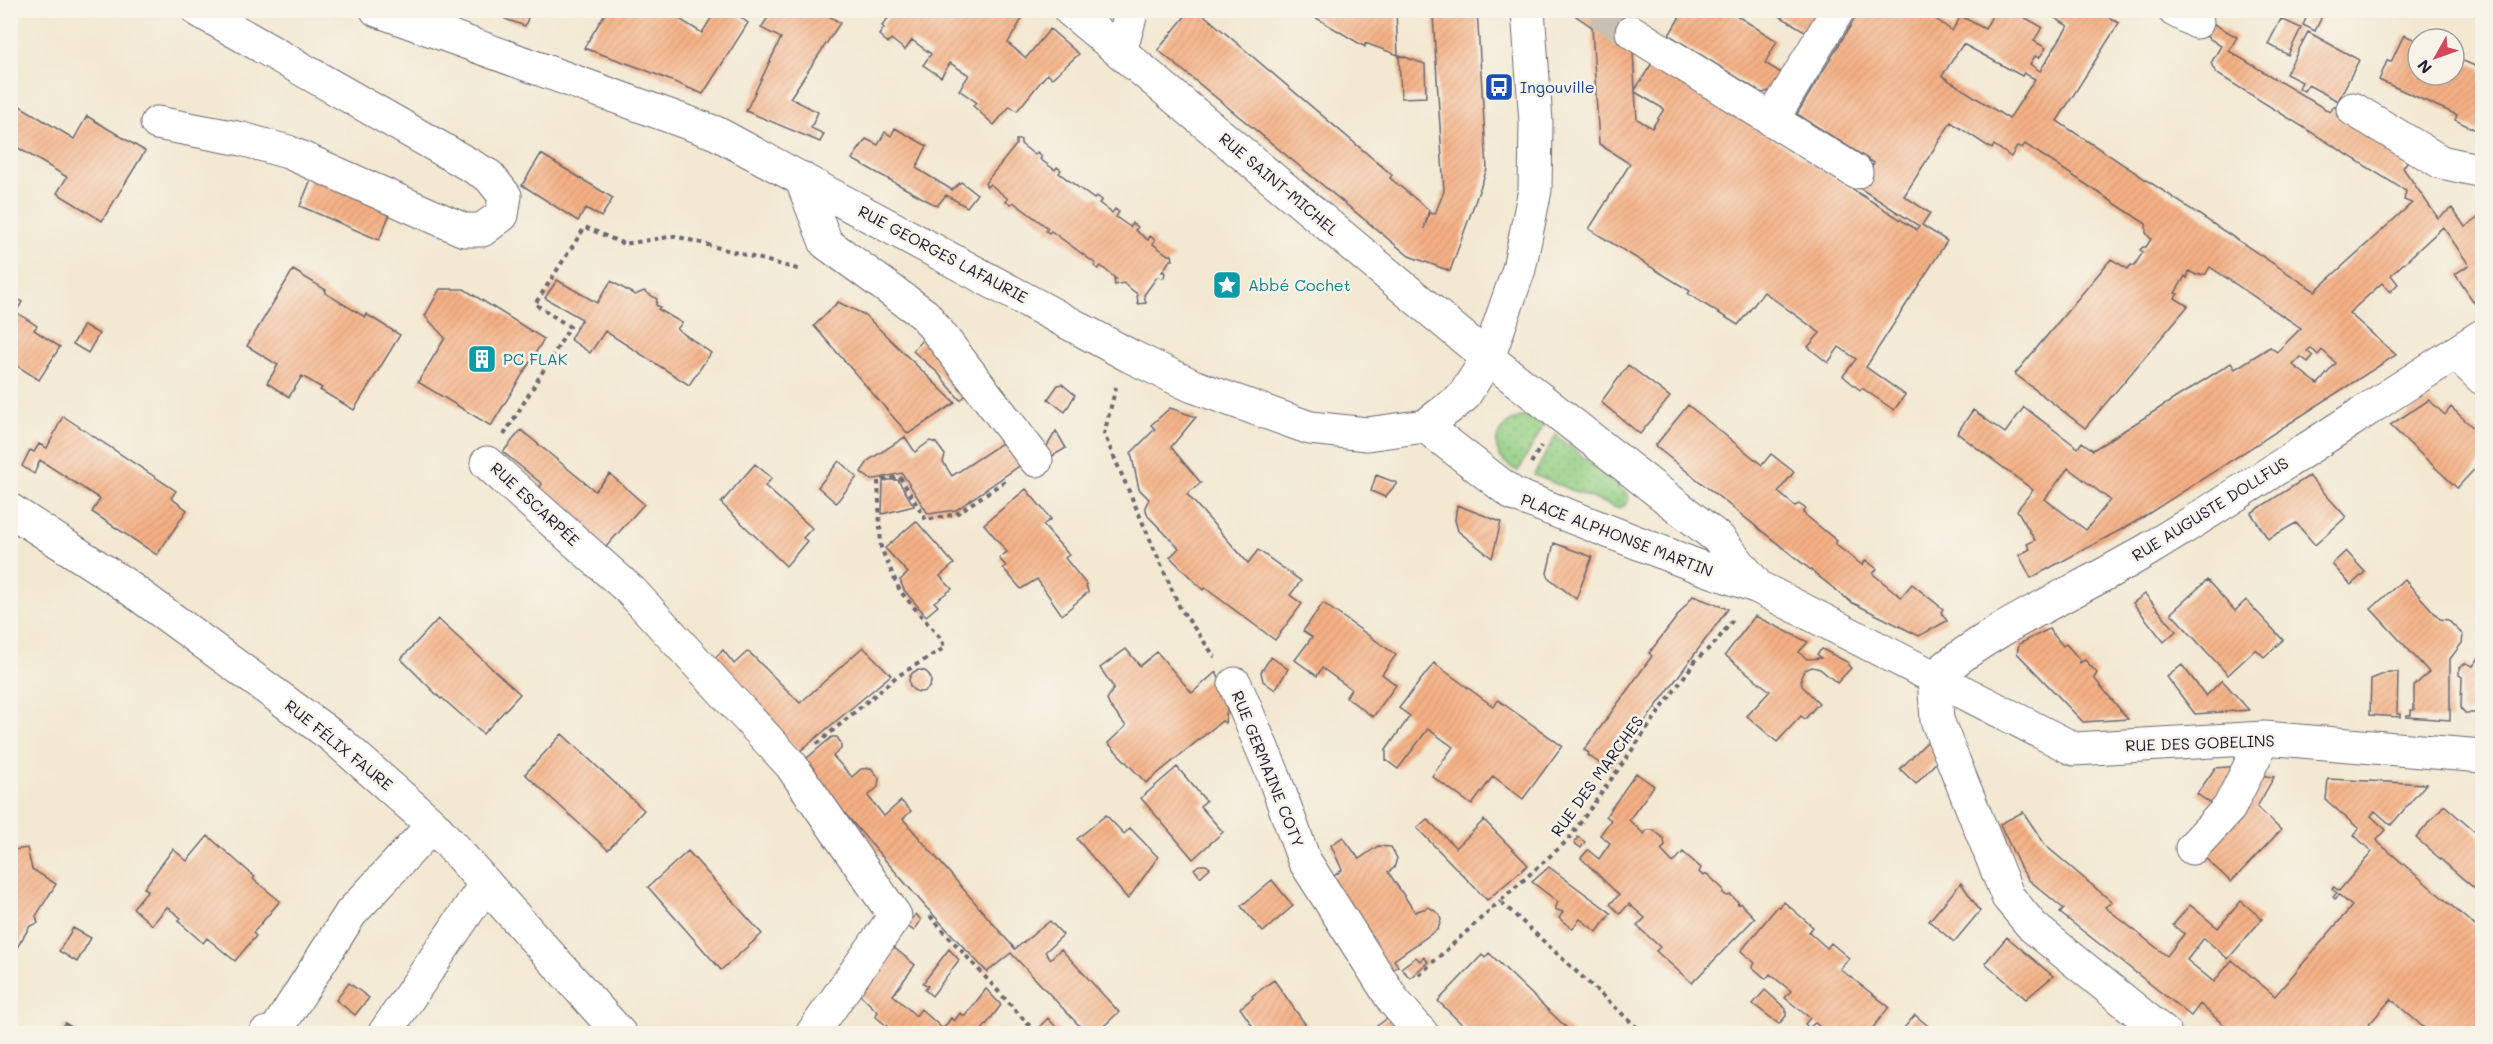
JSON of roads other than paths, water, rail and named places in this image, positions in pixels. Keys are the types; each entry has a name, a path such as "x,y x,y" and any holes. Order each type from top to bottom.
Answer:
{"street":[{"path":"156,123 242,139 288,152 464,230 482,230 502,215 505,196 489,176 198,10"},
{"name":"RUE GEORGES LAFAURIE","path":"377,10 716,134 1130,356 1193,386 1310,428 1367,434 1425,426"},
{"name":"RUE SAINT-MICHEL","path":"1070,10 1488,358"},
{"path":"1120,52 1132,10"},
{"path":"1425,426 1463,396 1488,358 1519,269 1535,190 1536,123 1528,10"},
{"path":"1772,120 1838,10"},
{"path":"1632,32 1856,172"},
{"path":"2353,109 2441,162 2482,171"},
{"path":"801,178 826,243 925,315 1036,460"},
{"path":"2469,345 2482,378"},
{"name":"RUE AUGUSTE DOLLFUS","path":"1934,676 1961,654 2015,621 2147,550 2469,345"},
{"name":"PLACE ALPHONSE MARTIN","path":"1488,358 1719,539 1758,587"},
{"name":"PLACE ALPHONSE MARTIN","path":"1425,426 1513,494 1647,547 1758,587 1934,676"},
{"name":"RUE ESCARPÉE","path":"487,464 631,591 792,765 894,916 812,1034"},
{"path":"1647,547 1669,501"},
{"name":"RUE FÉLIX FAURE","path":"10,510 124,584 332,736 433,825 620,1034"},
{"path":"1934,676 1937,720 2008,897 2033,927 2165,1034"},
{"name":"RUE DES GOBELINS","path":"1934,676 2074,749 2264,738 2482,756"},
{"name":"RUE GERMAINE COTY","path":"1235,684 1273,774 1304,860 1393,1000 1422,1034"},
{"path":"2192,848 2229,808 2264,738"},
{"path":"265,1034 276,1031 351,913 433,825"},
{"path":"384,1034 486,884"}],"tunnel":[{"path":"1598,10 1632,32"}],"place":[{"name":"Ingouville","path":"1499,87"},
{"name":"Abbé Cochet","path":"1227,285"},
{"name":"PC FLAK","path":"482,359"}]}
